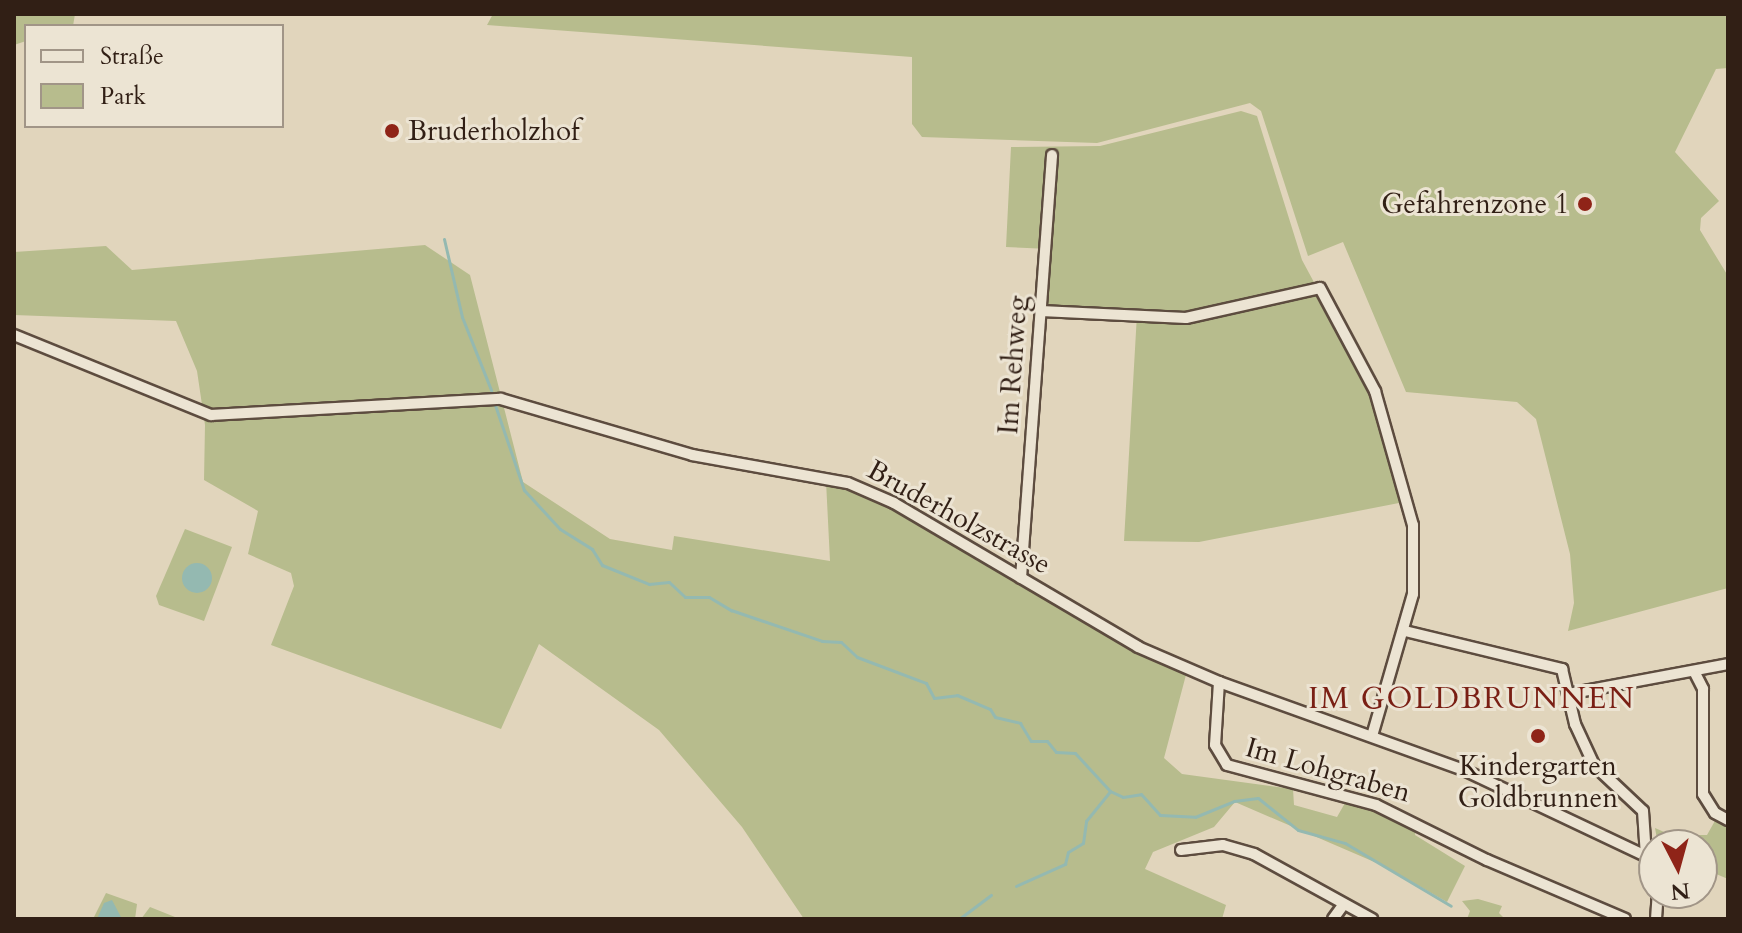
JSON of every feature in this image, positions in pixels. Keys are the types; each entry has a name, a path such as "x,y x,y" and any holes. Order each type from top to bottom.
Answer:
{"street":[{"name":"Im Rehweg","path":"1021,578 1052,155"},
{"path":"1041,311 1186,318 1320,288 1375,391 1413,525 1413,594 1405,631 1372,736"},
{"name":"Bruderholzstrasse","path":"14,335 211,415 501,399 692,455 832,478 894,503 1109,632 1219,682 1464,770 1638,855"},
{"path":"1405,631 1562,669 1594,765 1643,811 1646,829"},
{"path":"1568,694 1695,673 1728,664"},
{"path":"1695,673 1703,689 1703,794 1715,813 1728,820"},
{"name":"Im Lohgraben","path":"1219,682 1215,745 1227,765 1335,792 1417,821 1469,852 1625,919"},
{"path":"1181,850 1223,845 1254,854 1372,919"},
{"path":"1333,919 1343,905"}],"green space":[{"path":"14,14 75,14 73,24 24,24 24,42 14,45"},
{"path":"493,14 1728,14 1728,68 1716,69 1675,152 1719,201 1701,218 1700,230 1728,276 1728,588 1568,631 1574,603 1570,554 1536,419 1517,402 1406,392 1343,242 1308,256 1261,111 1250,103 1097,143 922,137 912,124 912,57 487,25"},
{"path":"1241,111 1257,116 1302,260 1372,390 1404,502 1199,542 1124,541 1137,314 1045,309 1049,249 1006,247 1011,147 1100,146"},
{"path":"425,245 470,275 523,482 610,539 672,550 674,536 830,561 826,481 879,498 1097,630 1187,671 1164,758 1182,774 1293,789 1294,805 1337,817 1349,796 1417,821 1415,835 1465,866 1447,902 1386,867 1235,802 1214,827 1153,852 1145,869 1226,905 1222,919 804,919 742,827 659,730 539,644 501,729 271,645 294,586 291,573 248,554 258,511 204,480 205,425 197,371 176,321 14,315 14,252 106,246 132,270"},
{"path":"185,529 232,547 204,621 159,605 156,596"},
{"path":"1716,819 1728,825 1728,879 1718,875 1718,829 1710,829"},
{"path":"106,893 137,904 135,919 93,919"},
{"path":"1478,899 1502,906 1499,913 1505,919 1467,919 1470,911 1462,901"},
{"path":"150,907 180,919 141,919"}],"water":[{"path":"197,563 203,564 211,572 211,584 203,592 197,593 191,592 183,584 182,578 183,572 191,564"},
{"path":"112,900 122,919 97,919 104,903"}],"waterway":[{"path":"444,239 462,317 491,390"},
{"path":"495,405 524,490 560,529 592,549 602,565 649,584 669,582 685,597 709,597 731,610 822,641 841,642 857,657 926,683 934,698 957,695 990,709 995,717 1020,723 1031,741 1047,741 1056,752 1075,753 1110,791 1123,797 1141,794 1160,815 1195,817 1234,801 1258,798 1298,830 1345,843 1451,906"},
{"path":"1016,886 1065,864 1068,852 1083,843 1086,821 1110,791"},
{"path":"959,919 991,895"}],"place":[{"name":"Bruderholzhof","path":"392,131"},
{"name":"Gefahrenzone 1","path":"1585,204"},
{"name":"Kindergarten Goldbrunnen","path":"1538,736"}],"district":[{"name":"IM GOLDBRUNNEN","path":"1472,699"}]}
